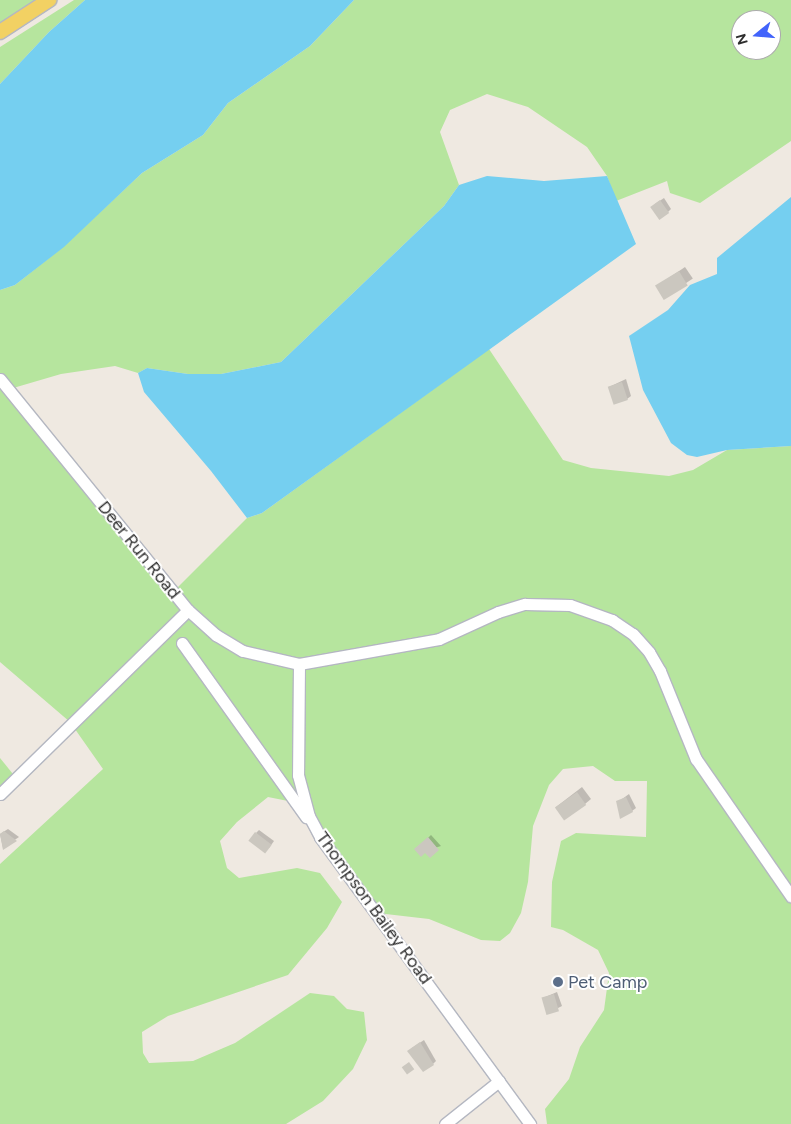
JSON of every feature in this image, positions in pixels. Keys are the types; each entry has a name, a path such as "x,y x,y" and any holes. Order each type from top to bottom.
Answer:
{"main road":[{"path":"0,32 48,0"}],"street":[{"name":"Deer Run Road","path":"0,378 188,610 0,794"},
{"path":"188,610 216,635 243,651 299,664 439,639 498,612 525,604 548,602 591,611 632,634 649,652 660,671 696,759 791,896"},
{"path":"182,643 320,837"},
{"name":"Thompson Bailey Road","path":"299,664 298,775 309,816 320,837 530,1124"},
{"path":"445,1124 499,1081"}],"green space":[{"path":"0,0 37,0 0,24"},
{"path":"74,0 85,0 49,32 0,84 0,47"},
{"path":"354,0 791,0 791,141 700,203 670,193 667,181 616,201 607,176 587,147 528,107 487,94 450,110 440,132 459,185 444,206 281,362 221,374 188,374 147,368 138,373 115,366 61,374 3,391 169,596 247,518 262,513 489,349 563,460 591,468 669,476 693,470 727,450 791,446 791,1124 547,1124 545,1109 569,1079 580,1047 604,1010 609,973 598,950 563,930 551,927 552,882 561,841 576,833 646,837 647,781 615,781 593,766 563,769 549,785 533,826 528,882 521,913 510,933 500,941 481,940 429,919 377,913 288,801 268,797 237,822 220,841 227,868 239,878 297,868 320,873 342,902 327,928 288,975 168,1016 142,1032 143,1053 149,1063 193,1061 235,1043 310,993 334,996 347,1009 364,1012 367,1040 353,1069 323,1101 286,1124 0,1124 0,864 103,769 70,722 0,662 0,290 15,285 63,247 142,173 203,135 228,103 310,46"},
{"path":"0,758 17,779 0,801"}],"water":[{"path":"85,0 354,0 310,46 228,103 203,135 142,173 64,247 15,285 0,290 0,84 49,32"},
{"path":"487,176 544,181 607,176 636,244 262,513 247,518 211,471 144,392 138,373 147,368 188,374 221,374 281,362 444,206 459,185"},
{"path":"791,197 791,446 727,450 697,457 687,455 671,443 643,390 629,336 668,310 690,285 717,274 717,258"}],"building":[{"path":"660,200 669,213 659,220 650,207"},
{"path":"679,271 688,286 664,300 655,285"},
{"path":"622,382 628,400 614,405 608,387"},
{"path":"577,792 586,805 564,821 555,807"},
{"path":"626,797 633,812 620,819 616,801"},
{"path":"4,831 17,841 3,850 0,834"},
{"path":"255,832 272,845 265,853 248,841"},
{"path":"428,837 439,850 430,858 425,853 421,857 414,849"},
{"path":"554,994 559,1011 546,1015 542,998"},
{"path":"420,1042 434,1065 423,1072 407,1051"},
{"path":"409,1062 414,1069 407,1075 402,1067"}],"place":[{"name":"Pet Camp","path":"558,982"}]}
